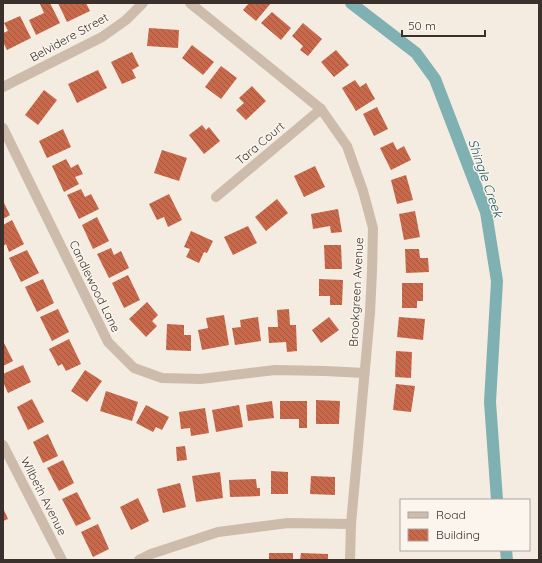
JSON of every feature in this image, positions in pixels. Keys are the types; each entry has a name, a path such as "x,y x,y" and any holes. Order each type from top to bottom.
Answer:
{"street":[{"name":"Belvidere Street","path":"3,87 102,37 126,20 143,3"},
{"name":"Brookgreen Avenue","path":"190,3 321,109 347,146 363,191 373,228 370,313 351,524 350,560"},
{"name":"Tara Court","path":"216,197 321,109"},
{"name":"Candlewood Lane","path":"3,128 108,342 134,368 162,378 201,379 276,370 364,373"},
{"name":"Wilbeth Avenue","path":"3,445 62,560"},
{"path":"139,560 151,554 218,532 288,523 351,524"}],"building":[{"path":"50,3 60,23 36,35 29,20 44,13 40,4"},
{"path":"58,3 86,3 90,11 67,22"},
{"path":"249,3 271,3 256,21 243,10"},
{"path":"272,12 291,28 281,40 261,23"},
{"path":"20,16 31,38 7,50 3,42 3,33 8,31 4,23"},
{"path":"303,23 322,39 308,56 300,50 303,46 292,36"},
{"path":"149,28 179,30 178,48 147,46"},
{"path":"192,45 214,62 203,75 182,58"},
{"path":"336,50 349,65 334,77 321,62"},
{"path":"132,52 139,66 132,70 136,78 122,84 111,62"},
{"path":"221,66 237,78 221,99 205,87"},
{"path":"98,70 107,88 77,103 68,84"},
{"path":"355,80 360,87 366,83 375,99 356,111 342,88"},
{"path":"252,86 266,101 246,120 236,110 244,103 239,98"},
{"path":"44,90 57,100 38,125 25,115"},
{"path":"377,107 388,129 374,136 363,114"},
{"path":"202,125 206,130 209,127 220,141 204,154 189,135"},
{"path":"63,129 71,147 47,158 39,141"},
{"path":"393,142 397,150 404,146 411,160 391,170 380,148"},
{"path":"162,150 187,158 179,181 154,173"},
{"path":"66,159 71,168 78,164 83,174 75,177 79,184 64,192 52,166"},
{"path":"315,166 325,187 304,197 294,176"},
{"path":"406,175 413,200 397,204 391,180"},
{"path":"81,189 85,197 91,194 99,209 79,219 67,195"},
{"path":"169,194 182,220 168,227 164,217 157,220 149,204"},
{"path":"277,199 288,213 266,231 255,217"},
{"path":"3,201 10,215 3,219"},
{"path":"338,209 342,232 331,233 330,226 313,229 311,214"},
{"path":"415,211 420,237 404,240 399,214"},
{"path":"97,217 109,241 93,249 82,225"},
{"path":"12,220 24,244 9,252 6,244 3,246 3,225"},
{"path":"248,226 257,243 233,255 224,237"},
{"path":"191,231 213,241 207,253 204,252 199,263 186,257 190,249 184,247"},
{"path":"324,245 341,245 342,269 325,269"},
{"path":"111,248 114,255 121,251 129,268 109,278 97,254"},
{"path":"405,249 419,249 420,258 428,258 429,272 406,273"},
{"path":"27,250 39,273 21,282 9,258"},
{"path":"128,275 140,300 124,308 112,283"},
{"path":"43,279 54,303 37,312 25,287"},
{"path":"319,279 343,280 342,305 330,305 330,296 319,296"},
{"path":"402,283 423,283 423,301 417,301 417,308 402,308"},
{"path":"147,302 158,315 152,321 157,326 146,337 129,319"},
{"path":"58,309 69,332 52,341 40,317"},
{"path":"289,309 290,325 296,325 297,351 287,352 286,342 269,343 268,327 278,327 277,310"},
{"path":"224,315 229,345 202,350 198,330 208,328 206,318"},
{"path":"258,317 261,341 235,345 232,328 241,327 240,320"},
{"path":"329,317 339,330 321,343 312,330"},
{"path":"399,317 425,319 423,340 397,337"},
{"path":"167,324 184,325 184,335 191,335 191,351 166,350"},
{"path":"69,339 81,364 66,371 62,364 58,366 49,349"},
{"path":"3,341 13,361 3,366"},
{"path":"396,351 412,352 411,378 395,377"},
{"path":"23,365 31,382 8,393 3,382 3,374"},
{"path":"85,370 102,381 87,402 71,391"},
{"path":"396,384 415,386 411,412 393,410"},
{"path":"106,391 138,402 132,421 100,411"},
{"path":"32,399 44,422 28,430 17,407"},
{"path":"316,400 340,401 339,424 316,424"},
{"path":"272,401 274,418 248,421 246,405"},
{"path":"280,401 307,401 307,428 299,428 299,419 280,419"},
{"path":"146,405 169,417 162,430 156,427 153,432 136,423"},
{"path":"239,405 243,427 216,432 212,410"},
{"path":"205,408 209,433 191,436 190,428 181,429 179,412"},
{"path":"48,434 58,456 43,463 33,442"},
{"path":"185,446 187,460 177,461 176,447"},
{"path":"63,460 74,483 59,491 47,468"},
{"path":"271,471 288,472 288,494 271,494"},
{"path":"220,472 223,498 196,502 192,476"},
{"path":"311,476 335,477 335,495 310,494"},
{"path":"256,479 257,488 260,488 260,496 230,497 229,480"},
{"path":"180,483 186,507 163,513 157,489"},
{"path":"77,492 91,519 76,526 62,499"},
{"path":"138,498 149,521 131,530 120,507"},
{"path":"3,508 8,519 3,521"},
{"path":"98,524 109,549 93,557 81,532"},
{"path":"269,553 293,553 293,560 269,560"},
{"path":"301,553 328,554 328,560 300,560"}],"waterway":[{"name":"Shingle Creek","path":"351,3 416,53 435,79 486,212 497,281 490,402 497,499"},
{"name":"Shingle Creek","path":"506,551 507,560"}]}
